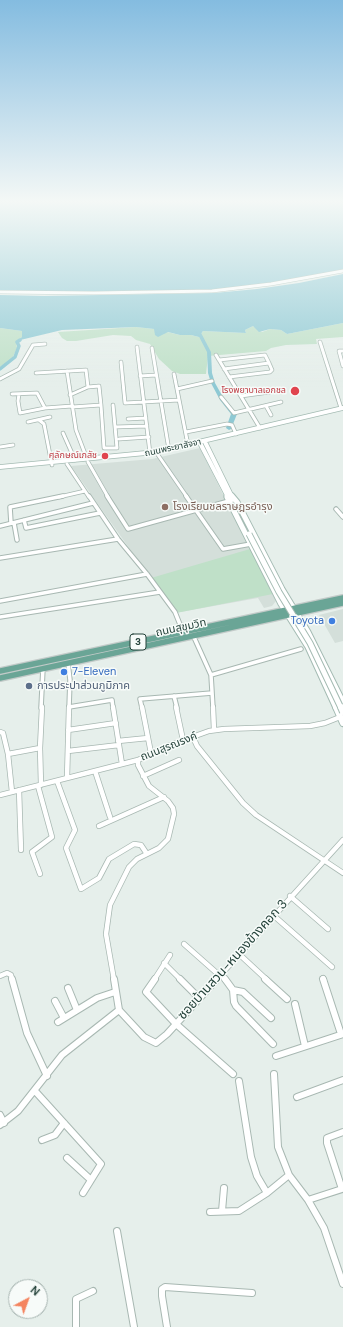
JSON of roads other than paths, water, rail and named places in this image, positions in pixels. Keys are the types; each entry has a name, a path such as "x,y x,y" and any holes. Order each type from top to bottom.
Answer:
{"main road":[{"path":"0,293 86,295 212,292 265,287 343,272"},
{"name":"ถนนพระยาสัจจา","path":"51,464 75,460 88,461 158,455 342,410"},
{"name":"ถนนพระยาสัจจา","path":"0,468 67,464 150,453 188,445 203,444 236,434 262,430"},
{"path":"203,444 279,592 310,643 342,717"},
{"path":"230,498 251,544 305,643 342,717"},
{"path":"230,498 313,641 343,702"},
{"name":"ถนนสุขุมวิท","path":"0,678 193,635 343,598"},
{"name":"ถนนสุขุมวิท","path":"295,610 343,603"},
{"name":"ถนนสุขุมวิท","path":"0,671 183,632 287,612"},
{"path":"305,643 313,641"}],"street":[{"path":"320,342 342,410"},
{"path":"0,379 19,369 32,345 45,344"},
{"path":"137,347 150,453"},
{"path":"152,348 169,450"},
{"path":"343,351 339,351 343,366"},
{"path":"219,360 265,354 272,370 270,372 229,377"},
{"path":"216,355 262,430"},
{"path":"121,362 125,403 179,400"},
{"path":"224,369 269,363"},
{"path":"36,373 86,370 88,387"},
{"path":"67,371 76,430 88,461 100,484 128,529 196,510 230,498"},
{"path":"174,374 188,445"},
{"path":"140,376 156,375"},
{"path":"177,389 211,381"},
{"path":"70,396 88,387 99,386 104,448 117,448 113,405"},
{"path":"241,396 277,391"},
{"path":"12,394 37,393 45,408"},
{"path":"19,394 18,401 20,413 45,408 101,405"},
{"path":"221,397 234,413 281,402"},
{"path":"266,406 271,416"},
{"path":"28,422 50,417"},
{"path":"128,419 146,418"},
{"path":"39,420 44,424 51,464"},
{"path":"186,432 229,424 236,434"},
{"path":"115,428 147,426"},
{"path":"63,433 75,460"},
{"path":"119,439 148,438"},
{"path":"0,447 13,445"},
{"path":"110,448 111,457"},
{"path":"158,455 223,549 251,544"},
{"path":"67,464 118,539 147,574 175,612 183,632"},
{"path":"17,540 9,509 10,507 85,491"},
{"path":"0,526 93,503"},
{"path":"336,509 343,517"},
{"path":"24,520 26,528 100,513"},
{"path":"0,558 118,539"},
{"path":"0,601 147,574"},
{"path":"0,617 160,592"},
{"path":"193,635 211,675 214,730"},
{"path":"211,675 302,649"},
{"path":"67,778 70,680 68,663"},
{"path":"40,874 32,852 52,837 39,785 43,668"},
{"path":"151,753 140,699 212,693"},
{"path":"174,696 183,740"},
{"path":"69,707 112,700 122,764"},
{"name":"ถนนสุรณรงค์","path":"0,795 138,760 183,740 214,730 310,726 342,717"},
{"path":"68,730 116,723"},
{"path":"0,732 3,733 8,754 12,792"},
{"path":"193,737 198,746 243,803 256,815 343,873"},
{"path":"68,751 148,738"},
{"path":"8,754 40,748"},
{"path":"0,1115 2,1124 18,1111 62,1055 119,1010 106,934 110,905 129,867 138,859 160,848 168,839 174,814 173,808 164,797 149,786 138,766 138,760"},
{"path":"143,776 179,760"},
{"path":"95,771 110,817"},
{"path":"57,781 75,830 66,848 81,889 97,880 109,860 134,844 141,845 148,854"},
{"path":"19,790 21,850"},
{"path":"99,826 164,797"},
{"name":"ซอยบ้านสวน-หนองข้างคอก 3","path":"119,1010 144,1037 156,1043 176,1024 290,896 343,840"},
{"path":"290,896 328,929"},
{"path":"273,915 332,967"},
{"path":"184,944 220,975 234,990 243,992 271,1018"},
{"path":"239,954 287,999"},
{"path":"170,955 146,992 176,1024 233,1074"},
{"path":"164,964 199,998"},
{"path":"0,976 9,974 12,978 27,1033 47,1076"},
{"path":"276,1056 342,1034 323,978"},
{"path":"68,988 78,1010"},
{"path":"234,990 234,1002 236,1006 273,1044"},
{"path":"58,1022 97,998 115,992"},
{"path":"55,1001 64,1018"},
{"path":"295,1004 305,1046"},
{"path":"274,1074 278,1147 289,1176 308,1200 324,1228 343,1284"},
{"path":"297,1098 343,1080"},
{"path":"239,1082 251,1157 257,1176 267,1193"},
{"path":"35,1091 101,1164 83,1193"},
{"path":"42,1140 55,1135 64,1122"},
{"path":"308,1200 342,1190 327,1138 343,1132"},
{"path":"67,1158 91,1180"},
{"path":"210,1212 239,1211 267,1193 289,1176"},
{"path":"222,1212 224,1188"},
{"path":"117,1231 134,1327"},
{"path":"167,1327 162,1296 162,1289 165,1287 252,1293"},
{"path":"76,1327 76,1299 93,1290"}],"water":[{"path":"0,264 343,264 343,323 287,334 281,330 270,329 259,332 253,326 245,330 246,333 203,331 199,337 168,332 158,337 155,335 154,329 136,327 62,330 16,341 22,337 22,331 0,328"}],"waterway":[{"path":"196,327 209,352 210,373 213,383 222,400 234,414 229,428"},
{"path":"0,369 15,357 19,346 17,342 20,340"}],"place":[{"name":"โรงพยาบาลเอกชล","path":"295,391"},
{"name":"ศุลักษณ์เภสัช","path":"105,456"},
{"name":"โรงเรียนชลราษฎรอำรุง","path":"165,507"},
{"name":"Toyota","path":"332,621"},
{"name":"7-Eleven","path":"64,672"},
{"name":"การประปาส่วนภูมิภาค","path":"29,686"}]}
